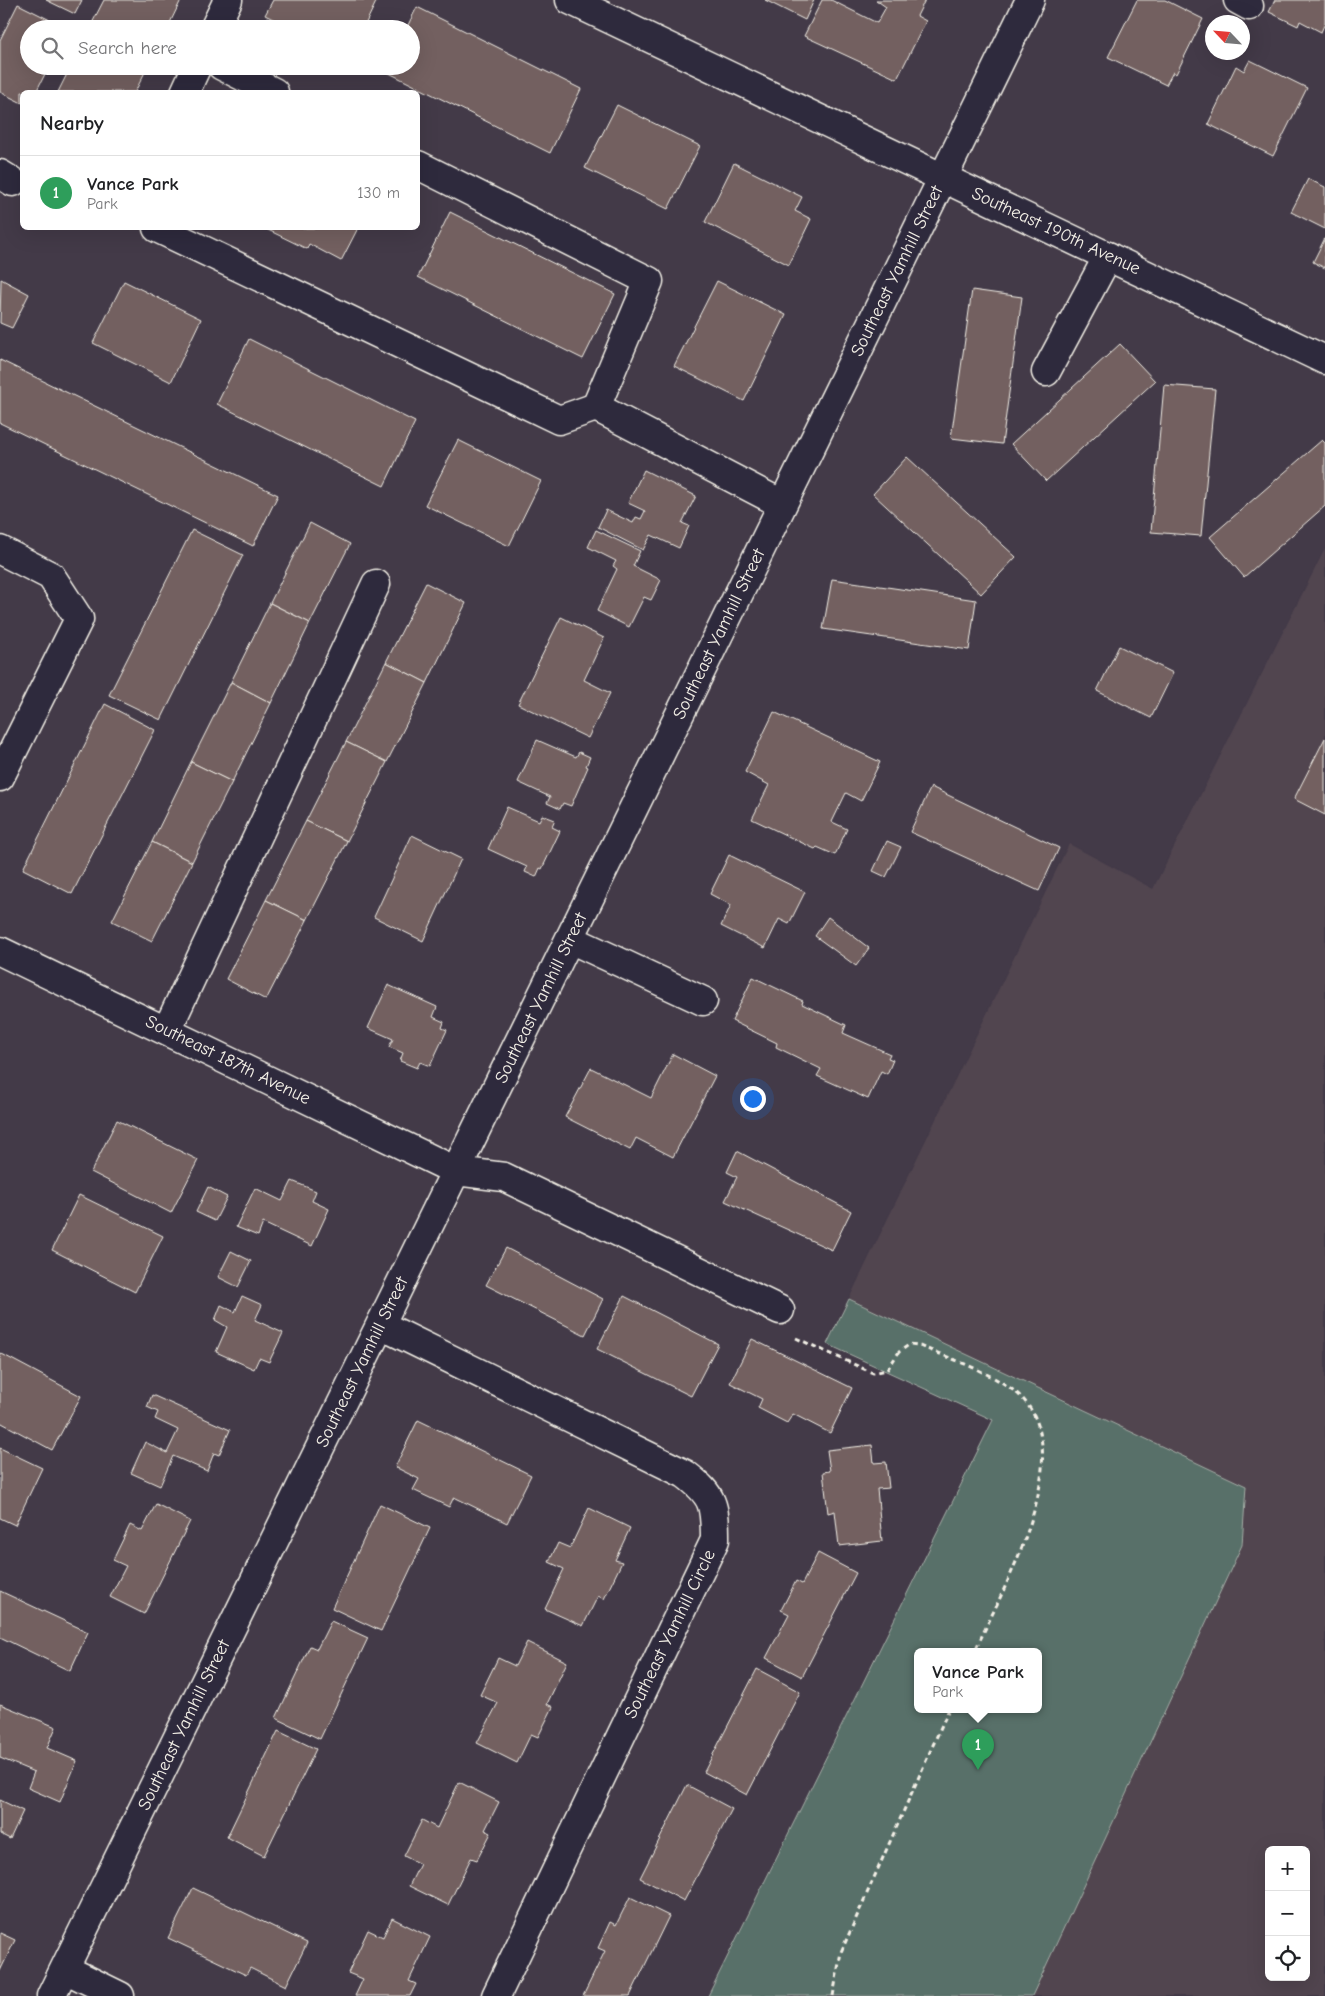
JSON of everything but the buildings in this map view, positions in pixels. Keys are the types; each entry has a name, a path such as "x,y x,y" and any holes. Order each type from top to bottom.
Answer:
{"street":[{"path":"218,20 228,0"},
{"name":"Southeast 190th Avenue","path":"570,0 1325,360"},
{"name":"Southeast Yamhill Street","path":"51,1996 1030,0"},
{"path":"186,90 193,75"},
{"path":"240,75 270,90"},
{"path":"420,166 649,281 596,407"},
{"path":"161,230 559,420 596,407 782,504"},
{"path":"1046,372 1108,256"},
{"path":"0,550 51,576 78,619 0,777"},
{"path":"167,1030 376,584"},
{"path":"570,939 703,1001"},
{"name":"Southeast 187th Avenue","path":"0,951 456,1171 504,1177 780,1310"},
{"name":"Southeast Yamhill Circle","path":"381,1325 685,1474 703,1488 715,1509 715,1540 496,1996"},
{"path":"64,1969 120,1996"}],"path":[{"path":"780,1310 778,1320 786,1334 864,1370 881,1373 892,1365 904,1347 910,1344 917,1345 1002,1383 1022,1398 1033,1414 1038,1424 1043,1447 1042,1478 1036,1506 1028,1533 976,1648"},
{"path":"833,1996 841,1952 948,1713"}],"shaded area":[{"path":"1325,549 1325,1996 1032,1996 1242,1545 1246,1486 849,1299 1069,844 1153,889"}],"green space":[{"path":"849,1299 1246,1486 1242,1545 1032,1996 708,1996 993,1420 827,1344"}],"place":[{"name":"Vance Park","path":"978,1770"}]}
